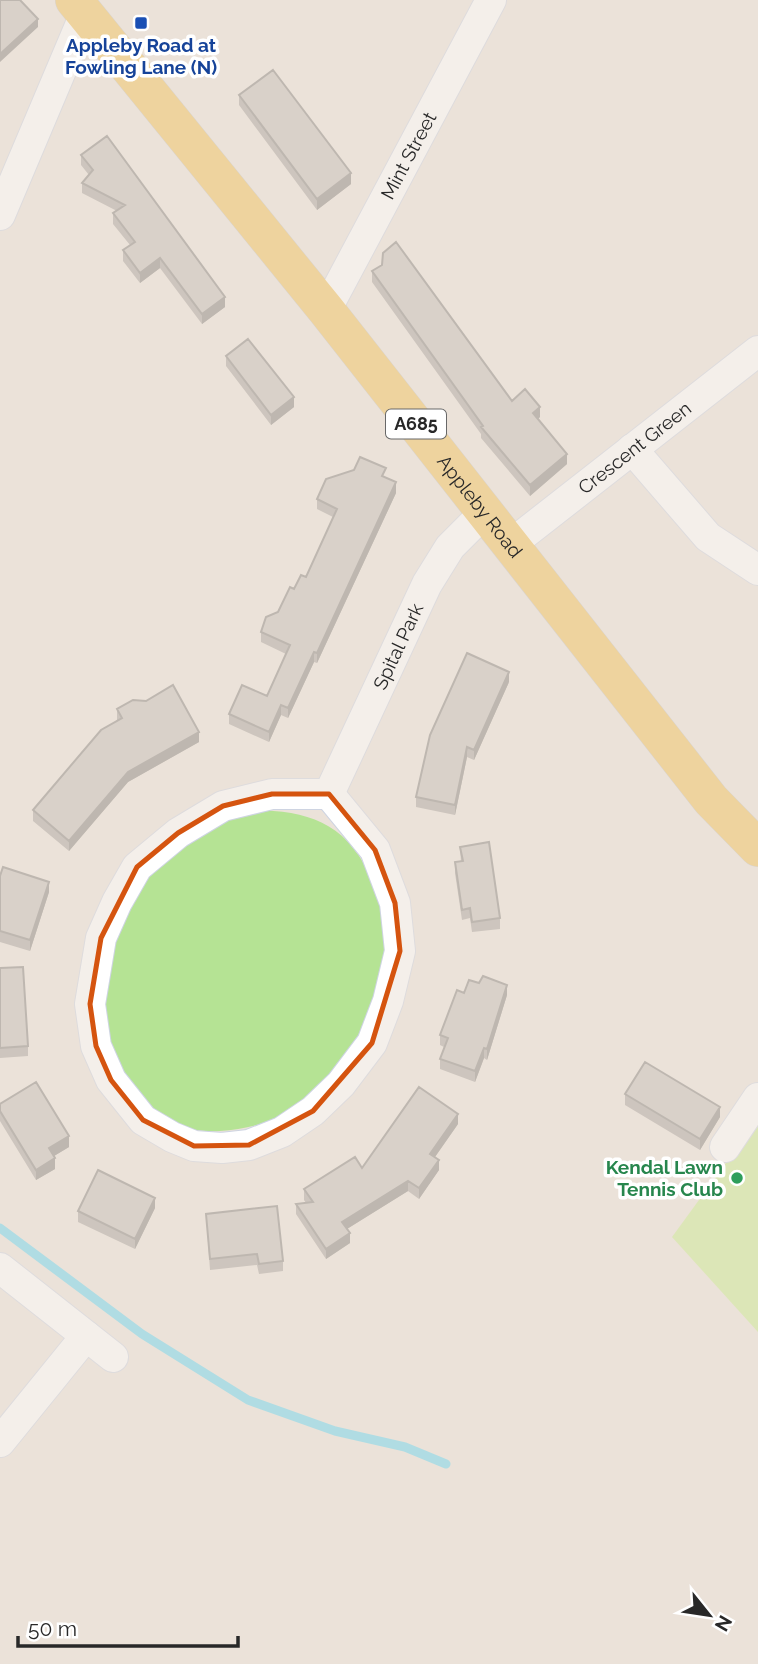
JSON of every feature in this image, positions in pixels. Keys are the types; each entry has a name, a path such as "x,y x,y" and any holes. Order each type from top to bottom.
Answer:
{"main road":[{"name":"Appleby Road","path":"79,7 326,310 711,800 758,848"}],"street":[{"name":"Mint Street","path":"326,310 492,0"},
{"path":"0,215 79,7"},
{"name":"Crescent Green","path":"510,545 756,356"},
{"path":"632,449 708,537 758,570"},
{"name":"Spital Park","path":"328,793 427,584 450,547 485,512"},
{"path":"328,793 375,850 395,903 400,951 388,1001 372,1043 332,1093 313,1111 282,1132 248,1145 222,1148 194,1146 172,1137 143,1120 111,1080 96,1046 90,1004 101,938 117,902 137,867 178,833 223,806 272,794 328,793"},
{"path":"725,1147 758,1098"},
{"path":"0,1268 113,1357"},
{"path":"0,1442 86,1336"}],"highlighted area":[{"path":"272,794 329,794 375,850 395,903 400,951 372,1043 313,1111 249,1145 194,1146 143,1120 111,1080 96,1046 90,1004 101,938 137,867 178,833 223,806"}],"green space":[{"path":"252,810 290,813 321,822 335,830 359,855 381,893 387,911 387,936 381,977 374,1008 365,1028 333,1072 306,1100 281,1117 258,1125 228,1130 199,1130 178,1125 160,1116 143,1102 123,1077 113,1056 106,1015 108,972 124,913 153,872 181,844 197,833"},
{"name":"Kendal Lawn Tennis Club","path":"758,1119 758,1332 672,1237"}],"building":[{"path":"0,0 20,0 38,19 0,54"},
{"path":"273,70 351,173 317,199 239,95"},
{"path":"107,136 225,297 202,314 160,258 140,273 123,250 135,242 113,213 125,205 82,183 93,170 81,155"},
{"path":"396,242 512,401 525,389 540,407 533,413 567,454 530,485 481,427 483,426 372,271 382,265 383,253"},
{"path":"248,339 294,397 271,415 226,356"},
{"path":"360,457 386,468 382,476 396,482 317,653 314,652 288,708 281,705 269,732 229,714 242,685 267,696 290,645 261,632 266,617 278,612 290,587 294,589 301,575 306,577 337,509 317,499 326,479 354,470"},
{"path":"467,653 509,672 474,750 467,747 455,805 416,797 430,735"},
{"path":"173,685 199,732 128,772 69,841 33,810 101,730 122,718 117,709 133,700 146,701"},
{"path":"489,842 500,918 472,922 470,908 462,910 455,862 463,861 460,847"},
{"path":"3,867 49,882 30,940 0,931 0,876"},
{"path":"23,967 28,1046 0,1048 0,968"},
{"path":"483,976 507,985 487,1049 484,1048 475,1071 440,1059 448,1038 440,1035 457,990 464,993 469,980 479,983"},
{"path":"645,1062 720,1107 700,1139 625,1094"},
{"path":"36,1082 69,1136 49,1148 55,1158 36,1170 0,1111 0,1104"},
{"path":"419,1087 458,1114 430,1154 439,1160 419,1188 408,1181 342,1222 350,1233 326,1249 296,1204 313,1202 304,1189 355,1157 362,1168"},
{"path":"98,1170 155,1198 135,1239 78,1211"},
{"path":"277,1206 283,1261 259,1264 257,1254 210,1259 206,1214"}],"waterway":[{"path":"0,1228 142,1334 248,1400 335,1431 405,1447 446,1464"}],"place":[{"name":"Appleby Road at Fowling Lane (N)","path":"141,23"},
{"name":"Kendal Lawn Tennis Club","path":"737,1178"}]}
